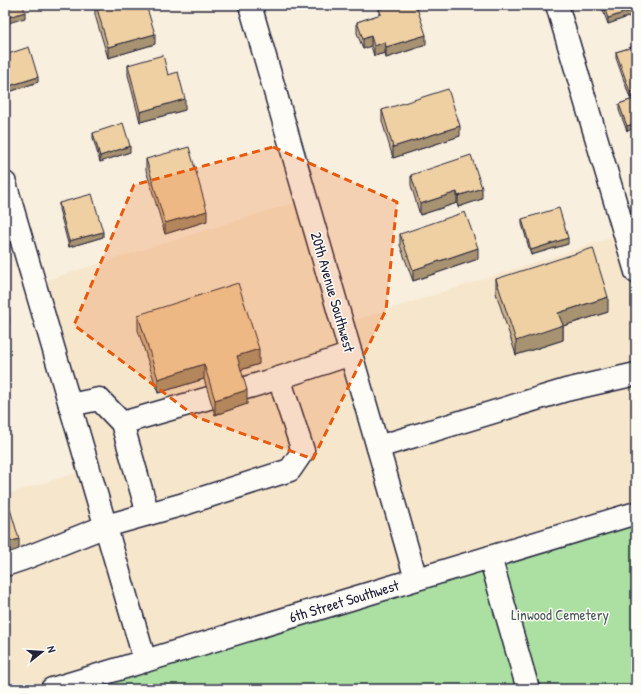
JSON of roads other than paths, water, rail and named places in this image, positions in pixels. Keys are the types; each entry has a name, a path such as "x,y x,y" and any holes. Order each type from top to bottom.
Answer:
{"main road":[{"name":"20th Avenue Southwest","path":"250,5 416,579"},
{"path":"558,5 636,272"},
{"path":"5,183 145,661"},
{"path":"242,389 351,354"},
{"path":"378,447 566,390 636,374"},
{"path":"14,562 106,526 184,504 290,470 303,451 279,378"},
{"path":"122,423 210,398"},
{"path":"70,405 99,399 122,423 148,514"},
{"name":"6th Street Southwest","path":"52,689 636,513"},
{"path":"490,557 528,689"}],"park label":[{"name":"Linwood Cemetery","path":"560,614"}]}
